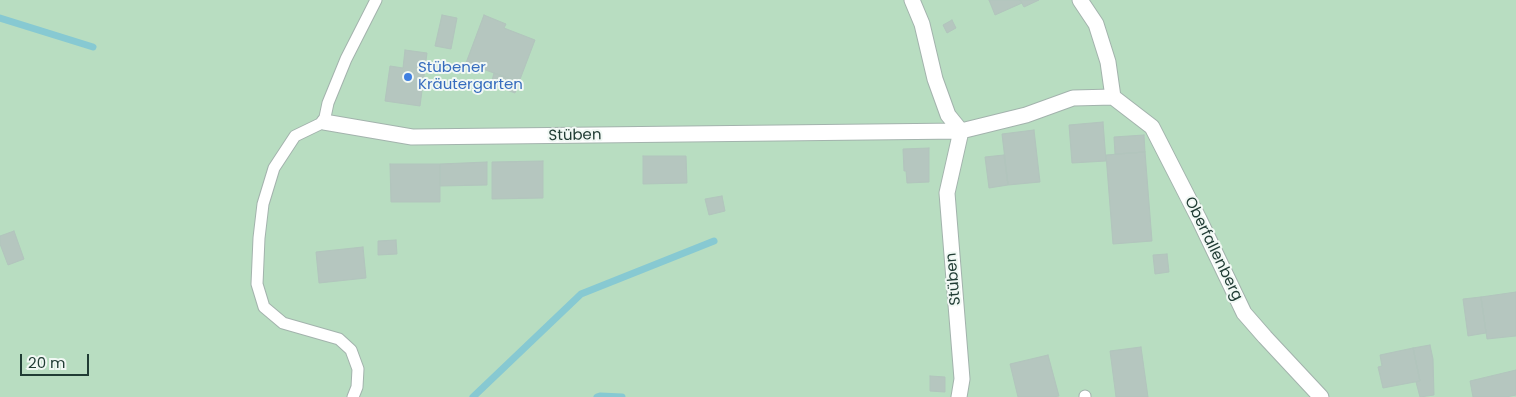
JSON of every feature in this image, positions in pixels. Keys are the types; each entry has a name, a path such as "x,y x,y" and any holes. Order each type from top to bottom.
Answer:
{"street":[{"path":"912,0 922,24 935,79 948,115 961,131"},
{"path":"1080,0 1096,24 1108,62 1113,97"},
{"name":"Stüben","path":"324,122 412,137 961,131 1026,115 1073,98 1113,97"},
{"name":"Oberfallenberg","path":"1113,97 1152,127 1199,218 1244,313 1321,397"},
{"name":"Stüben","path":"959,397 962,379 947,193 961,131"}],"lane":[{"path":"353,397 358,369 351,350 339,339 283,322 264,307 258,284 259,238 263,204 274,168 296,136 324,122 328,103 346,59 376,0"}],"green space":[{"path":"0,0 1516,0 1516,397 0,397"}],"building":[{"path":"989,0 1020,0 1022,3 995,15"},
{"path":"1020,0 1039,0 1024,7"},
{"path":"442,15 457,18 451,49 435,46"},
{"path":"484,15 506,24 504,28 535,40 519,82 466,63"},
{"path":"952,20 956,28 947,33 943,25"},
{"path":"405,50 427,53 420,106 385,101 390,66 403,68"},
{"path":"494,73 519,82 515,93 491,84"},
{"path":"1103,122 1106,161 1072,163 1069,125"},
{"path":"1034,130 1040,182 1008,185 1002,134"},
{"path":"1144,135 1145,152 1115,154 1114,137"},
{"path":"929,148 929,182 907,183 906,171 904,171 903,149"},
{"path":"1145,152 1152,241 1113,244 1106,155"},
{"path":"1004,155 1008,185 989,188 985,157"},
{"path":"643,156 686,156 687,183 643,184"},
{"path":"543,161 543,198 492,199 492,162"},
{"path":"487,162 487,185 440,186 440,164"},
{"path":"390,164 440,164 440,202 391,202"},
{"path":"722,196 725,211 709,215 705,199"},
{"path":"14,231 24,259 8,265 0,244 0,236"},
{"path":"396,240 397,254 378,255 378,241"},
{"path":"363,247 366,278 319,283 316,252"},
{"path":"1167,254 1169,272 1155,274 1153,255"},
{"path":"1516,292 1516,336 1487,339 1481,297"},
{"path":"1481,297 1486,333 1468,336 1463,299"},
{"path":"1430,345 1433,359 1434,395 1420,397 1416,382 1420,381 1413,348"},
{"path":"1141,347 1148,397 1116,397 1110,351"},
{"path":"1413,348 1420,381 1383,388 1378,367 1382,366 1380,355"},
{"path":"1048,355 1059,396 1018,397 1010,364"},
{"path":"1516,370 1516,395 1506,397 1473,397 1470,381"},
{"path":"930,376 945,377 945,392 930,391"}],"waterway":[{"path":"0,18 93,47"},
{"path":"473,397 581,294 714,241"},
{"path":"597,397 622,397"}],"place":[{"name":"Stübener Kräutergarten","path":"408,77"}]}
